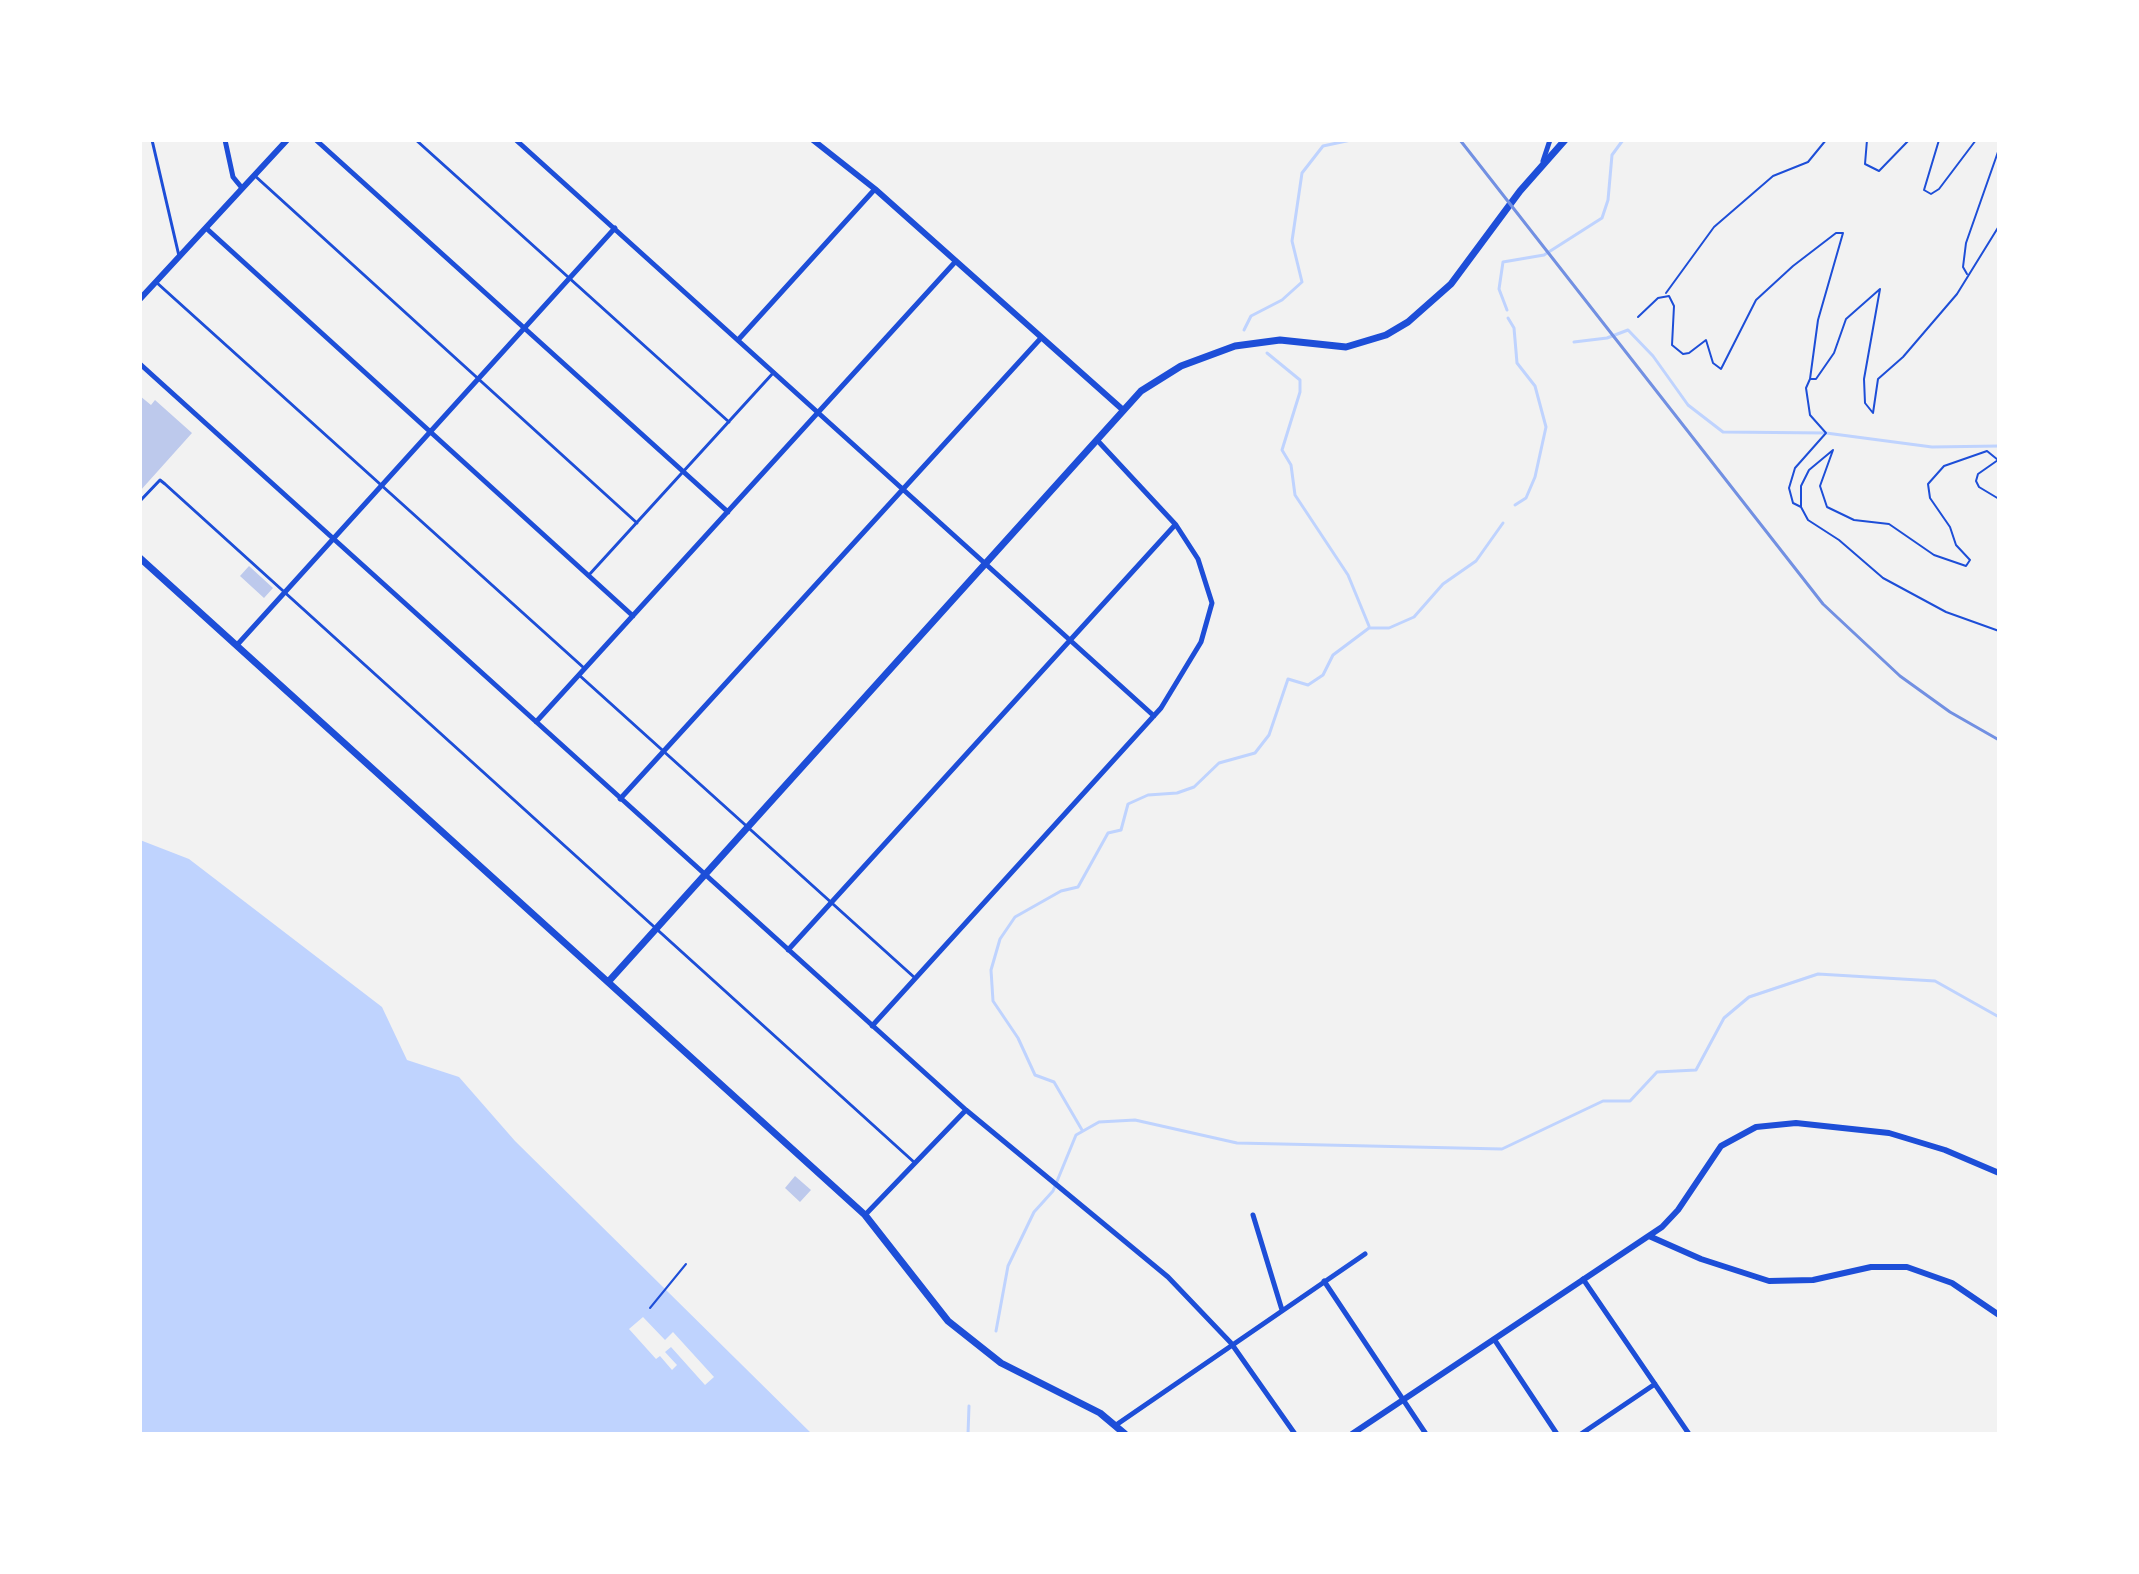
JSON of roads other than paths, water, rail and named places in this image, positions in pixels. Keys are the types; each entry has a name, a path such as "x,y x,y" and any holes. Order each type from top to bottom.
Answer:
{"main road":[{"path":"609,981 1141,391 1181,366 1252,342 1263,340 1346,347 1386,335 1408,322 1451,284 1520,191 1565,140"},
{"path":"140,558 865,1215 936,1309 981,1349 1036,1382 1100,1413 1125,1434"}],"street":[{"path":"225,140 233,177 242,188"},
{"path":"140,299 287,140"},
{"path":"316,140 728,512"},
{"path":"516,140 1154,716"},
{"path":"813,140 875,189 1122,409"},
{"path":"1542,166 1550,140"},
{"path":"738,340 875,189"},
{"path":"206,228 633,616"},
{"path":"237,645 615,228"},
{"path":"536,722 956,261"},
{"path":"620,799 1041,338"},
{"path":"140,364 966,1110 1152,1263 1231,1343 1295,1434"},
{"path":"872,1026 1154,716 1172,694 1201,642 1212,603 1198,559 1176,525 1097,439"},
{"path":"788,950 1176,525"},
{"path":"865,1215 966,1110"},
{"path":"1352,1434 1649,1236 1678,1210 1721,1146 1736,1136 1771,1124 1825,1125 1904,1136 1999,1173"},
{"path":"1253,1215 1282,1310"},
{"path":"1649,1236 1701,1259 1769,1281 1813,1280 1871,1267 1907,1267 1952,1283 1999,1315"},
{"path":"1116,1425 1231,1343 1365,1254"},
{"path":"1583,1279 1689,1434"},
{"path":"1324,1281 1426,1434"},
{"path":"1494,1339 1557,1434"},
{"path":"1581,1434 1655,1384"}],"lane":[{"path":"152,140 179,256"},
{"path":"416,140 729,422"},
{"path":"254,175 637,523"},
{"path":"156,282 585,669"},
{"path":"588,576 774,372"},
{"path":"140,501 160,480 915,1163"},
{"path":"579,675 916,978"}],"water":[{"path":"140,840 189,859 382,1007 407,1060 459,1077 515,1141 812,1434 140,1434"}],"waterway":[{"path":"1244,330 1251,316 1282,300 1302,282 1292,241 1302,173 1323,146 1351,140"},
{"path":"1507,310 1499,289 1503,262 1544,255 1602,218 1608,200 1612,155 1623,140"},
{"path":"1508,318 1514,328 1517,363 1535,386 1546,427 1535,477 1526,498 1515,505"},
{"path":"1574,342 1607,338 1628,330 1653,356 1688,405 1723,432 1826,433 1932,447 1999,446"},
{"path":"1267,353 1300,380 1300,392 1282,450 1291,465 1295,495 1348,575 1369,626"},
{"path":"1082,1130 1054,1082 1035,1075 1018,1038 993,1001 991,970 1000,939 1015,917 1061,891 1078,887 1108,833 1121,830 1128,804 1148,795 1177,793 1194,787 1219,763 1255,753 1269,735 1288,679 1308,685 1323,675 1333,655 1369,628 1389,628 1414,617 1443,584 1476,561 1503,523"},
{"path":"996,1331 1008,1266 1034,1212 1053,1191 1076,1135 1099,1122 1135,1120 1237,1143 1502,1149 1603,1101 1630,1101 1657,1072 1696,1070 1724,1018 1749,997 1818,974 1935,981 1999,1017"},
{"path":"968,1434 969,1406"}],"railway":[{"path":"1460,140 1823,604 1900,676 1950,712 1999,740"}]}
